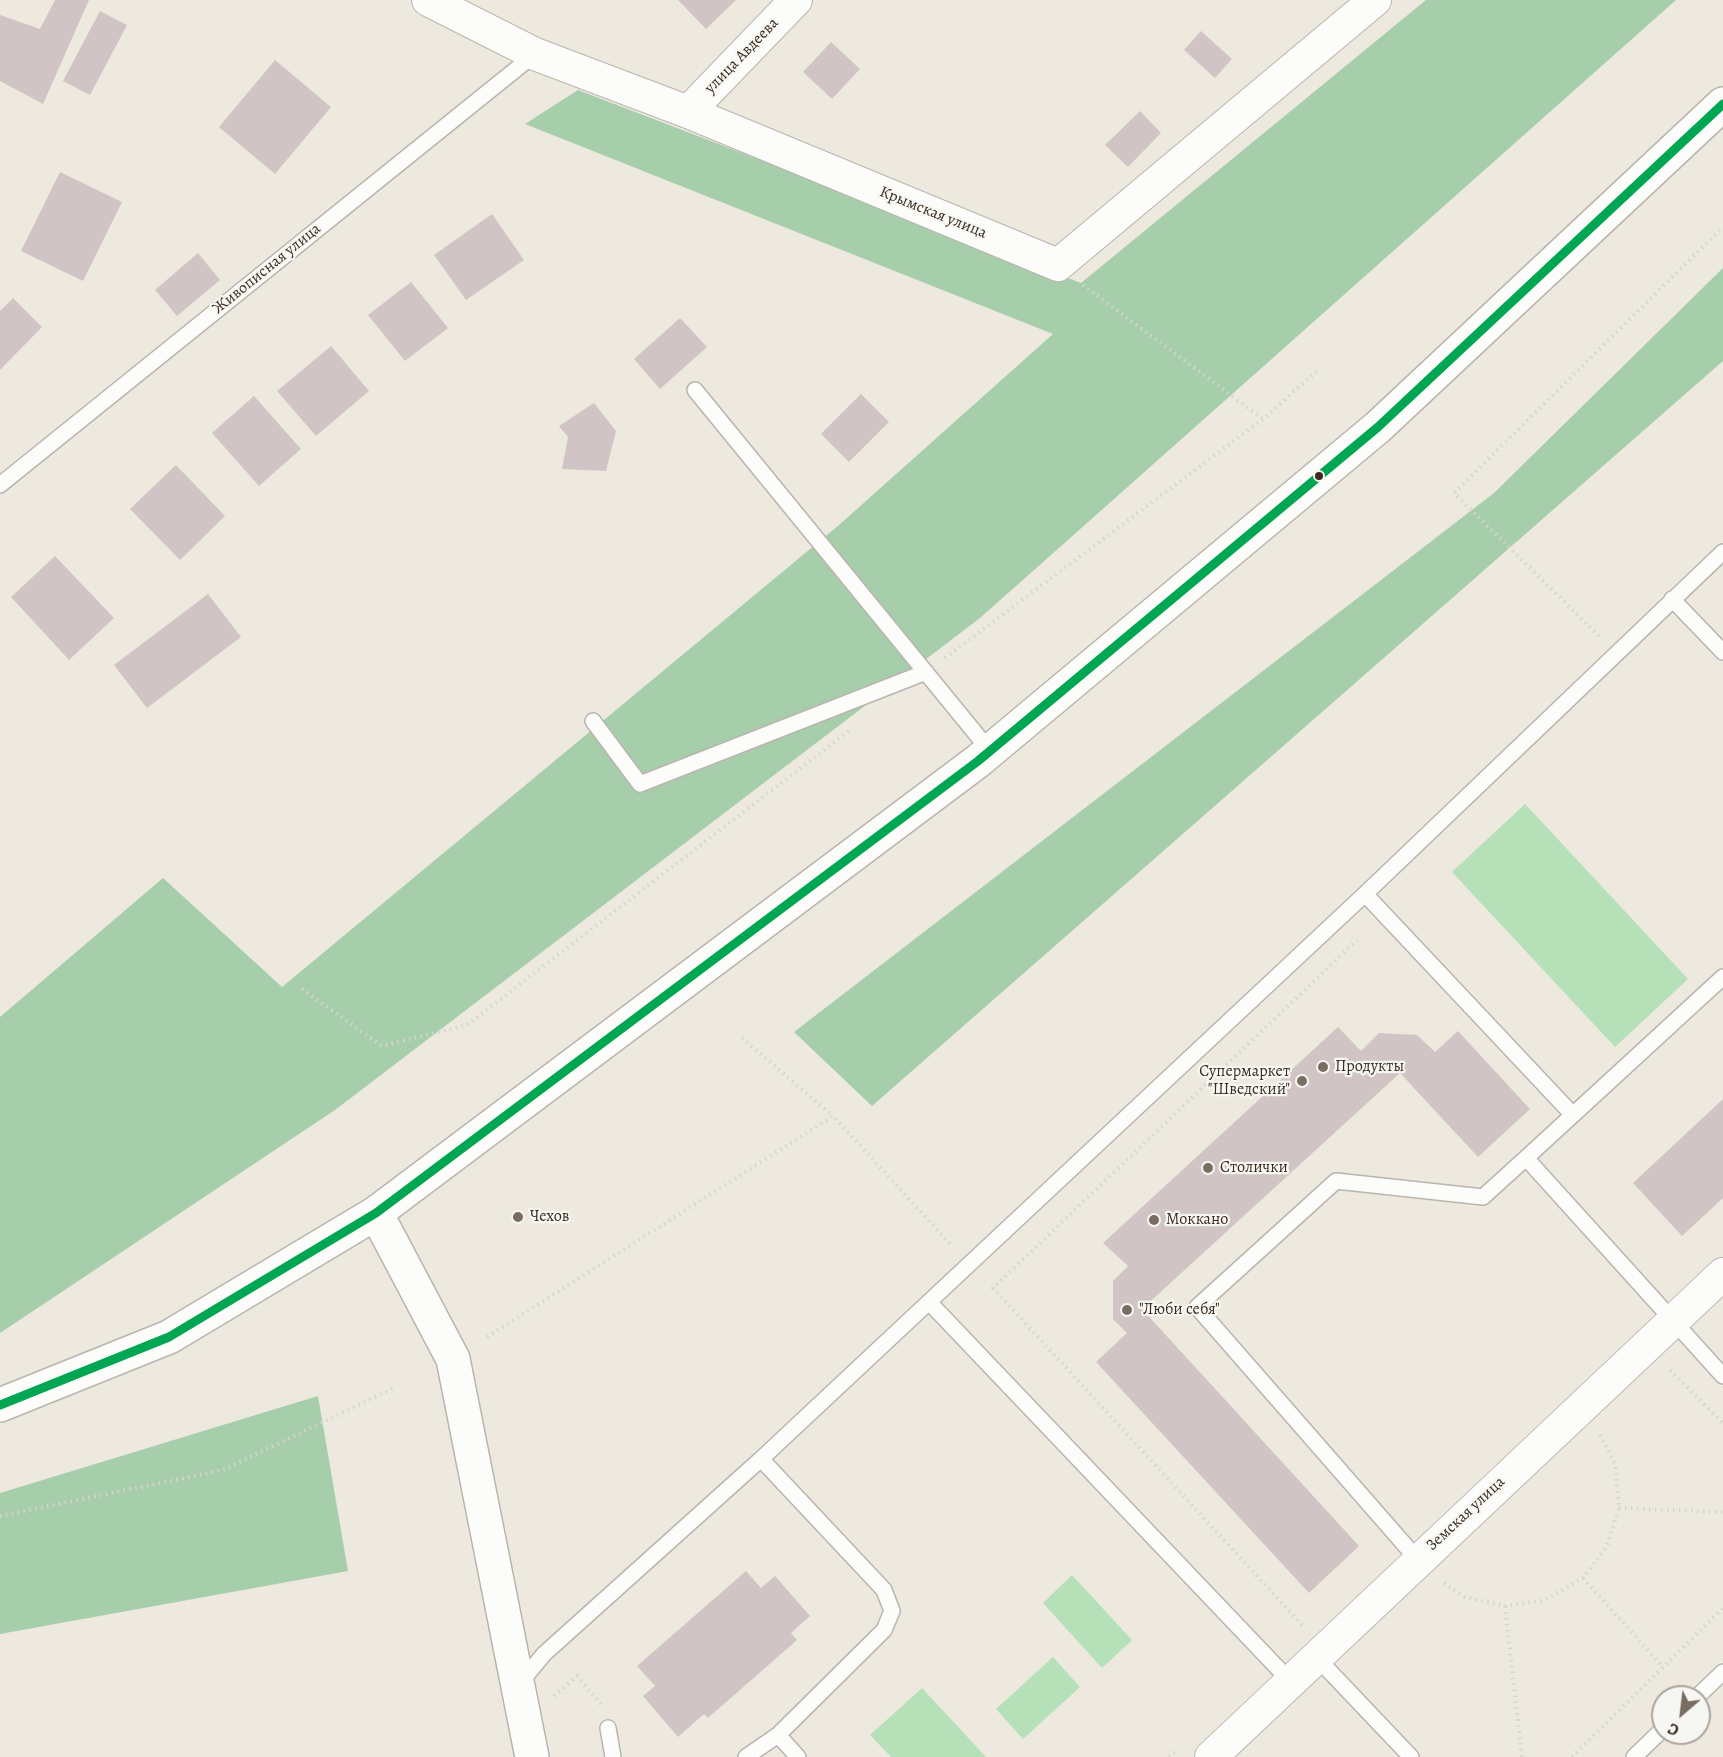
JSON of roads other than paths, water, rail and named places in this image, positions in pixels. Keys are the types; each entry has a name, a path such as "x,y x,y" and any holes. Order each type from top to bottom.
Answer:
{"main road":[{"path":"0,1405 169,1338 376,1213 990,751 1378,427 1723,104"},
{"path":"376,1213 453,1359 532,1757"}],"street":[{"name":"Крымская улица","path":"428,0 535,54 688,112 1058,265 1375,0"},
{"name":"улица Авдеева","path":"688,112 796,0"},
{"name":"Земская улица","path":"1211,1757 1291,1682 1313,1645 1428,1569 1672,1320 1723,1274"}],"lane":[{"name":"Живописная улица","path":"0,485 535,54"},
{"path":"695,390 990,751"},
{"path":"519,1684 544,1654 761,1459 929,1302 1365,894 1723,552"},
{"path":"1672,599 1723,652"},
{"path":"593,721 640,784 926,672"},
{"path":"1365,894 1572,1114"},
{"path":"1428,1569 1197,1306 1336,1180 1483,1197 1723,977"},
{"path":"1526,1158 1723,1376"},
{"path":"929,1302 1291,1682"},
{"path":"746,1757 778,1735 884,1630 892,1611 884,1590 761,1459"},
{"path":"1313,1645 1411,1757"},
{"path":"1709,1685 1723,1672"},
{"path":"608,1728 614,1757"},
{"path":"778,1735 798,1757"},
{"path":"1634,1757 1651,1741"}],"place":[{"name":"Продукты","path":"1323,1067"},
{"name":"Супермаркет \"Шведский\"","path":"1302,1081"},
{"name":"Столички","path":"1208,1168"},
{"name":"Чехов","path":"518,1217"},
{"name":"Моккано","path":"1154,1220"},
{"name":"\"Люби себя\"","path":"1127,1310"}]}
